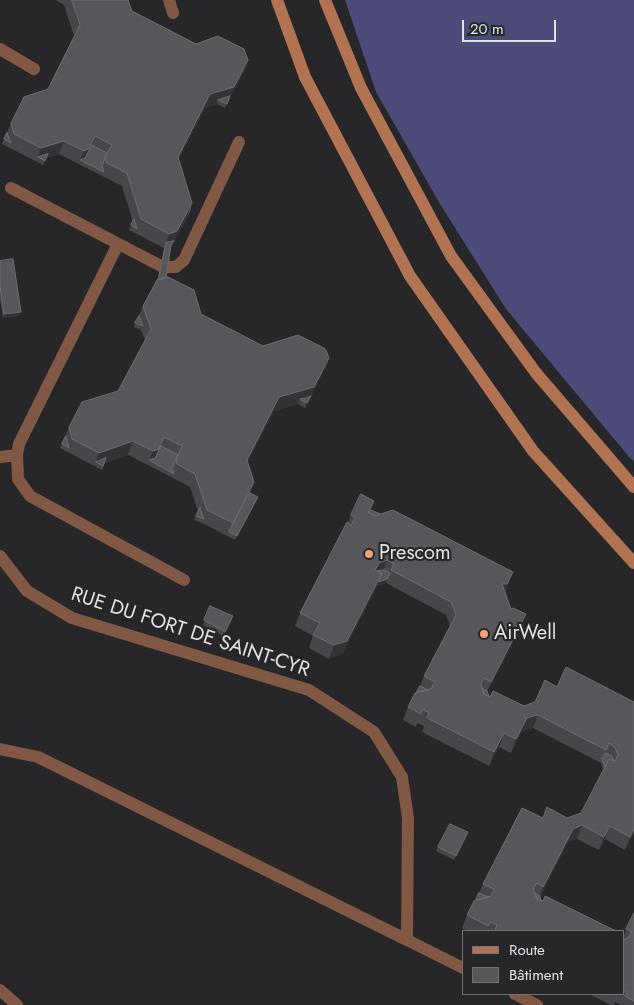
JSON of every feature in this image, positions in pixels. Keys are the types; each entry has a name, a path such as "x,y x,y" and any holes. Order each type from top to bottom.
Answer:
{"main road":[{"path":"277,0 305,77 410,276 533,451 634,563"},
{"path":"325,0 361,88 451,256 536,374 634,487"}],"street":[{"path":"0,49 34,69"},
{"path":"11,188 118,244 164,266 176,267 184,260 239,142"},
{"path":"118,244 19,444 17,455 18,479 30,496 184,580"},
{"path":"0,457 17,455"},
{"name":"RUE DU FORT DE SAINT-CYR","path":"0,556 27,591 72,618 309,690 374,732 402,777 408,818 407,940"},
{"path":"0,749 38,757 462,968"},
{"path":"0,990 17,1005"},
{"path":"517,995 538,1005"}],"shaded area":[{"path":"345,0 634,0 634,461 506,309 440,204 376,92"}],"building":[{"path":"72,0 128,0 132,11 196,44 218,36 244,49 248,60 234,87 210,94 178,157 192,203 177,231 169,234 141,219 127,173 107,163 105,156 112,145 95,136 88,149 84,151 64,141 41,148 14,134 11,123 24,97 48,89 80,25"},
{"path":"230,96 227,104 218,100"},
{"path":"7,133 11,143 4,139"},
{"path":"92,145 107,153 102,166 104,172 80,160 85,158"},
{"path":"48,154 45,161 38,157"},
{"path":"134,219 137,229 131,225"},
{"path":"174,241 171,245 166,278 158,280 166,243"},
{"path":"13,259 21,312 4,314 0,286 0,261"},
{"path":"168,277 194,290 201,314 263,346 298,335 324,348 329,358 314,387 279,397 247,460 254,482 233,523 207,510 195,474 177,464 176,459 182,446 164,437 159,449 153,451 133,441 99,453 72,439 69,427 82,402 118,391 151,329 143,306 157,280"},
{"path":"139,316 143,326 135,323"},
{"path":"311,396 307,403 300,399 306,398"},
{"path":"66,436 69,448 62,444"},
{"path":"161,446 178,455 172,468 174,474 149,460 155,458"},
{"path":"106,458 103,466 96,462"},
{"path":"250,493 258,497 237,536 229,532"},
{"path":"361,494 374,501 368,512 375,516 393,510 513,572 507,584 502,584 511,609 513,608 526,614 491,682 484,678 481,684 484,694 490,697 493,691 524,706 535,702 545,680 557,687 566,667 634,702 634,829 630,837 610,826 604,837 582,825 573,829 543,887 537,883 533,889 537,899 543,901 545,896 614,930 495,930 497,925 491,922 488,926 467,915 474,901 491,896 494,889 483,884 522,808 543,818 547,807 567,818 581,813 609,759 615,761 618,755 615,747 609,743 606,750 538,715 527,718 516,739 504,733 494,752 427,718 429,713 422,709 421,714 408,707 415,693 431,689 435,682 424,676 456,615 451,602 391,570 394,564 387,560 379,563 375,570 382,573 347,641 334,645 313,635 320,623 300,613 347,522 351,525 355,518 351,515"},
{"path":"200,508 204,519 196,516"},
{"path":"371,510 380,514 375,516 369,513"},
{"path":"384,570 390,573 387,579 378,582 382,573 378,571"},
{"path":"210,606 233,616 225,632 204,620"},
{"path":"420,686 428,690 417,692"},
{"path":"483,689 487,691 489,696 484,694"},
{"path":"606,753 612,756 614,761 609,759 605,767 602,759"},
{"path":"450,824 468,832 456,856 438,847"},
{"path":"479,893 488,897 476,900"},
{"path":"535,893 540,896 541,901 537,899"},
{"path":"634,913 634,1001 625,996 627,992 624,990 624,940 628,938 632,932 626,929"}],"place":[{"name":"Prescom","path":"369,554"},
{"name":"AirWell","path":"484,634"}]}
